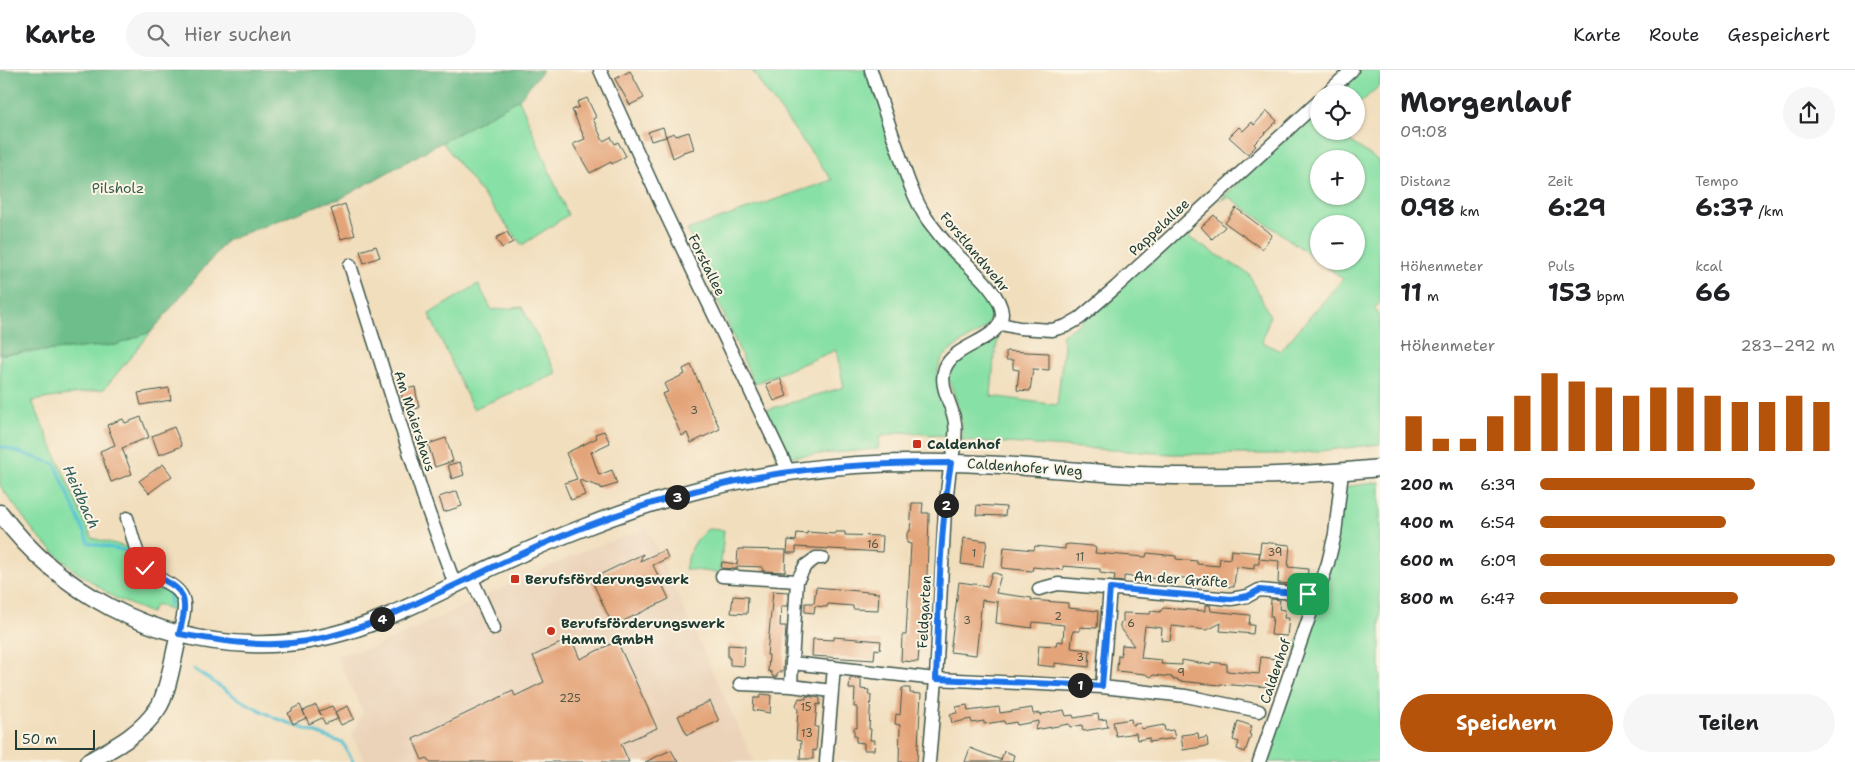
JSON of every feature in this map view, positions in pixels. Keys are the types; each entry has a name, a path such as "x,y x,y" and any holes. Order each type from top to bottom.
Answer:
{"main road":[{"name":"Caldenhofer Weg","path":"0,513 34,552 67,581 112,610 152,626 181,628 230,643 292,643 320,639 374,623 586,526 649,505 710,488 789,472 858,465 951,463 1140,475 1241,477 1342,472 1380,468"},
{"path":"88,762 130,738 140,730 159,708 181,628"}],"street":[{"name":"Forstallee","path":"600,70 663,208 789,472"},
{"name":"Forstlandwehr","path":"871,70 914,194 926,218 946,243 987,285 999,301 1002,312 1001,324"},
{"path":"1336,85 1352,70"},
{"name":"Pappelallee","path":"1001,324 1019,328 1052,330 1066,326 1080,318 1310,109"},
{"name":"Am Maiershaus","path":"350,264 426,505 455,585"},
{"path":"951,463 955,447 956,425 945,391 944,370 955,355 995,331 1001,324"},
{"name":"Feldgarten","path":"929,762 936,679 942,552 951,463"},
{"name":"Caldenhof","path":"1259,762 1328,563 1335,534 1342,472"},
{"path":"127,518 145,568 154,576 175,587 183,595 185,603 181,628"},
{"path":"791,686 797,581 805,566 816,558 822,558"},
{"path":"722,576 797,581"},
{"path":"471,577 494,628"},
{"name":"An der Gräfte","path":"1039,588 1058,584 1231,599 1248,596 1259,590 1308,594"},
{"path":"1102,686 1110,588"},
{"name":"Caldenhof","path":"792,663 936,679 1102,686 1186,696 1259,711"},
{"path":"826,762 834,667"},
{"path":"740,684 791,686 832,692"}],"shaded area":[{"name":"Berufsförderungswerk Hamm GmbH","path":"647,528 754,762 365,762 352,735 363,711 336,655 376,647 578,553"}],"green space":[{"name":"Pilsholz","path":"0,70 543,70 519,99 340,199 327,202 227,240 152,331 116,345 3,354 0,353"},
{"path":"752,70 867,70 921,211 993,300 989,322 979,333 957,345 944,356 938,367 939,382 950,416 947,436 901,432 880,437 878,449 776,458 766,410 844,387 836,350 754,384 687,230 832,180"},
{"path":"1356,70 1380,70 1380,85 1365,99 1365,85 1340,85"},
{"path":"519,99 568,215 522,245 442,142"},
{"path":"1310,114 1310,140 1348,140 1363,150 1310,150 1310,205 1365,205 1365,152 1380,162 1380,303 1374,308 1380,317 1380,444 1294,454 1171,454 962,440 958,408 948,378 952,369 963,356 999,334 994,358 991,396 1057,405 1064,345 1061,335 1075,327 1178,231 1249,274 1270,316 1262,342 1280,351 1343,279 1331,270 1365,270 1365,215 1310,215 1310,255 1229,197 1220,200"},
{"path":"478,284 492,310 522,307 557,374 473,409 429,314"},
{"path":"152,331 104,389 32,401 92,538 135,549 179,595 176,613 156,604 151,613 115,598 73,569 38,537 0,486 0,353 116,345"},
{"path":"1380,482 1380,762 1267,762 1337,488"},
{"path":"708,529 724,530 720,573 685,569 693,547 699,537"}],"building":[{"path":"630,71 644,98 630,105 615,79"},
{"path":"587,98 596,117 593,119 603,141 611,137 615,144 618,142 626,156 590,173 573,144 585,139 572,110 579,107 577,102"},
{"path":"1267,111 1277,121 1254,144 1256,146 1248,154 1229,137 1239,127 1243,131 1252,122 1254,125"},
{"path":"663,127 666,137 651,141 648,132"},
{"path":"689,132 694,149 683,152 673,158 666,136 674,133 676,136"},
{"path":"345,204 355,235 341,239 331,209"},
{"path":"1236,208 1272,235 1262,249 1225,223"},
{"path":"1214,215 1225,227 1212,239 1201,227"},
{"path":"507,232 513,242 502,248 496,238"},
{"path":"376,246 380,257 364,263 360,251"},
{"path":"1006,351 1049,353 1049,370 1033,369 1030,391 1017,390 1019,370 1013,369 1013,360 1006,360"},
{"path":"691,365 720,429 691,443 687,433 682,436 662,394 668,392 664,384 685,374 683,369"},
{"path":"780,378 787,396 774,401 766,384"},
{"path":"415,387 419,408 404,410 401,390"},
{"path":"169,388 171,400 141,405 138,393"},
{"path":"141,417 149,437 122,448 132,474 111,482 100,451 115,445 107,425 123,419 125,423"},
{"path":"174,427 182,446 159,455 152,436"},
{"path":"604,431 610,443 591,452 599,475 612,470 617,484 601,489 601,487 579,480 585,495 571,500 564,483 577,479 566,453 597,438 595,434"},
{"path":"446,438 453,461 435,467 428,444"},
{"path":"460,462 464,475 452,479 448,465"},
{"path":"163,464 172,476 149,493 139,481"},
{"path":"457,491 462,506 444,512 439,497"},
{"path":"912,503 923,503 922,513 929,513 925,631 922,631 922,636 920,635 918,662 901,661 902,635 906,635 911,544 907,543 907,533 910,531"},
{"path":"977,505 1006,507 1005,516 976,515"},
{"path":"807,532 835,534 835,532 845,532 845,535 883,536 882,552 796,547 796,553 787,553 788,540 796,541 797,533 807,534"},
{"path":"964,538 987,541 983,567 961,564"},
{"path":"1261,542 1290,545 1288,567 1308,569 1306,585 1278,583 1279,561 1259,559 1259,564 1254,564 1254,569 1236,567 1234,587 1224,586 1225,584 1203,582 1203,580 1164,576 1163,579 1124,576 1124,582 1114,581 1115,575 1100,573 1100,569 1063,566 1063,570 1033,567 1032,571 1002,568 1004,547 1034,550 1035,546 1065,549 1065,545 1069,544 1092,546 1096,548 1095,553 1146,557 1147,553 1176,556 1176,559 1197,561 1197,564 1219,566 1220,558 1230,559 1231,550 1260,553"},
{"path":"738,549 786,550 785,572 762,571 763,567 737,566 737,569 721,568 722,562 737,564"},
{"path":"665,550 668,558 653,565 669,599 613,626 591,579 643,554 640,561"},
{"path":"992,572 1001,575 996,593 1032,598 1031,600 1068,603 1068,608 1098,611 1097,628 1080,627 1080,631 1073,631 1071,648 1090,650 1089,667 1055,663 1055,667 1037,665 1039,645 1056,646 1057,641 1063,642 1064,625 1033,622 1032,628 996,623 998,602 982,600 976,655 950,652 959,582 988,586"},
{"path":"816,587 879,593 878,610 853,609 853,606 828,604 827,607 815,606 814,613 805,612 805,603 814,603"},
{"path":"773,591 788,592 787,606 781,606 780,626 786,626 783,672 779,672 776,677 773,677 771,672 768,671 769,655 767,655"},
{"path":"733,596 748,597 747,614 731,613"},
{"path":"1271,599 1280,600 1279,609 1285,610 1284,618 1289,618 1287,636 1271,635 1273,617 1270,617"},
{"path":"1205,605 1210,605 1211,611 1250,615 1249,625 1254,625 1253,634 1220,631 1221,623 1207,630 1172,626 1170,641 1161,640 1162,628 1145,626 1141,658 1162,660 1161,664 1182,665 1182,660 1210,665 1211,662 1227,664 1227,671 1259,674 1261,657 1275,659 1273,683 1268,687 1220,685 1178,681 1178,679 1172,679 1172,677 1153,675 1151,677 1145,674 1117,671 1118,655 1121,656 1122,645 1134,646 1120,627 1120,624 1123,622 1123,613 1150,614 1151,611 1160,612 1163,608 1205,611"},
{"path":"834,637 881,641 880,650 875,649 874,660 812,656 813,639 834,640"},
{"path":"571,638 580,659 617,641 657,728 621,744 629,762 429,762 427,758 422,760 413,739 513,691 515,696 544,682 533,656"},
{"path":"728,645 745,646 744,666 730,665"},
{"path":"850,678 861,679 861,689 869,690 868,695 871,695 869,729 871,729 870,740 875,740 874,750 864,750 864,743 856,742 856,736 854,736 854,728 857,728 857,707 854,707 855,689 849,689"},
{"path":"902,688 910,688 910,693 921,694 917,762 899,762 900,725 895,724 896,714 900,715"},
{"path":"761,694 771,695 770,713 753,710 754,698 760,698"},
{"path":"806,696 820,698 820,705 817,704 815,727 818,727 816,751 813,750 813,759 800,759 801,741 796,740 798,710 796,705 799,698 806,699"},
{"path":"710,701 719,721 687,735 678,716"},
{"path":"300,705 306,718 293,724 288,713"},
{"path":"316,705 319,711 332,706 335,712 348,706 354,719 341,725 338,719 325,724 322,718 309,724 303,711"},
{"path":"967,705 968,711 999,707 1000,713 1032,708 1033,714 1041,713 1041,716 1042,714 1064,710 1066,716 1073,715 1074,718 1098,714 1099,720 1106,719 1108,727 1083,731 1082,725 1070,727 1069,724 1035,730 1039,721 1017,725 1016,722 1005,724 1004,721 984,724 984,721 972,723 971,719 952,723 950,714 957,713 956,707"},
{"path":"1131,719 1132,725 1140,723 1141,729 1164,725 1165,731 1173,730 1175,738 1149,742 1149,738 1137,740 1136,733 1116,736 1113,722"},
{"path":"1238,721 1252,726 1245,752 1237,749 1239,742 1233,740"},
{"path":"1198,733 1199,739 1207,737 1208,746 1183,750 1181,735"},
{"path":"970,748 1001,760 1004,751 1014,755 1012,762 965,762"},
{"path":"671,750 678,762 645,762"}],"waterway":[{"name":"Heidbach","path":"0,446 55,464 89,543 132,552 132,554"},
{"name":"Heidbach","path":"163,587 169,592 170,606"},
{"name":"Heidbach","path":"194,669 237,698 275,718 343,743 353,762"}],"place":[{"name":"Caldenhof","path":"917,444"},
{"name":"Berufsförderungswerk","path":"515,579"},
{"name":"Berufsförderungswerk Hamm GmbH","path":"551,631"}],"route":[{"path":"145,568 154,576 175,587 183,595 185,603 179,634 230,643 292,643 320,639 374,623 586,526 649,505 710,488 789,472 858,465 951,463 942,552 936,679 1102,686 1110,588 1231,599 1248,596 1259,590 1308,594"}]}
